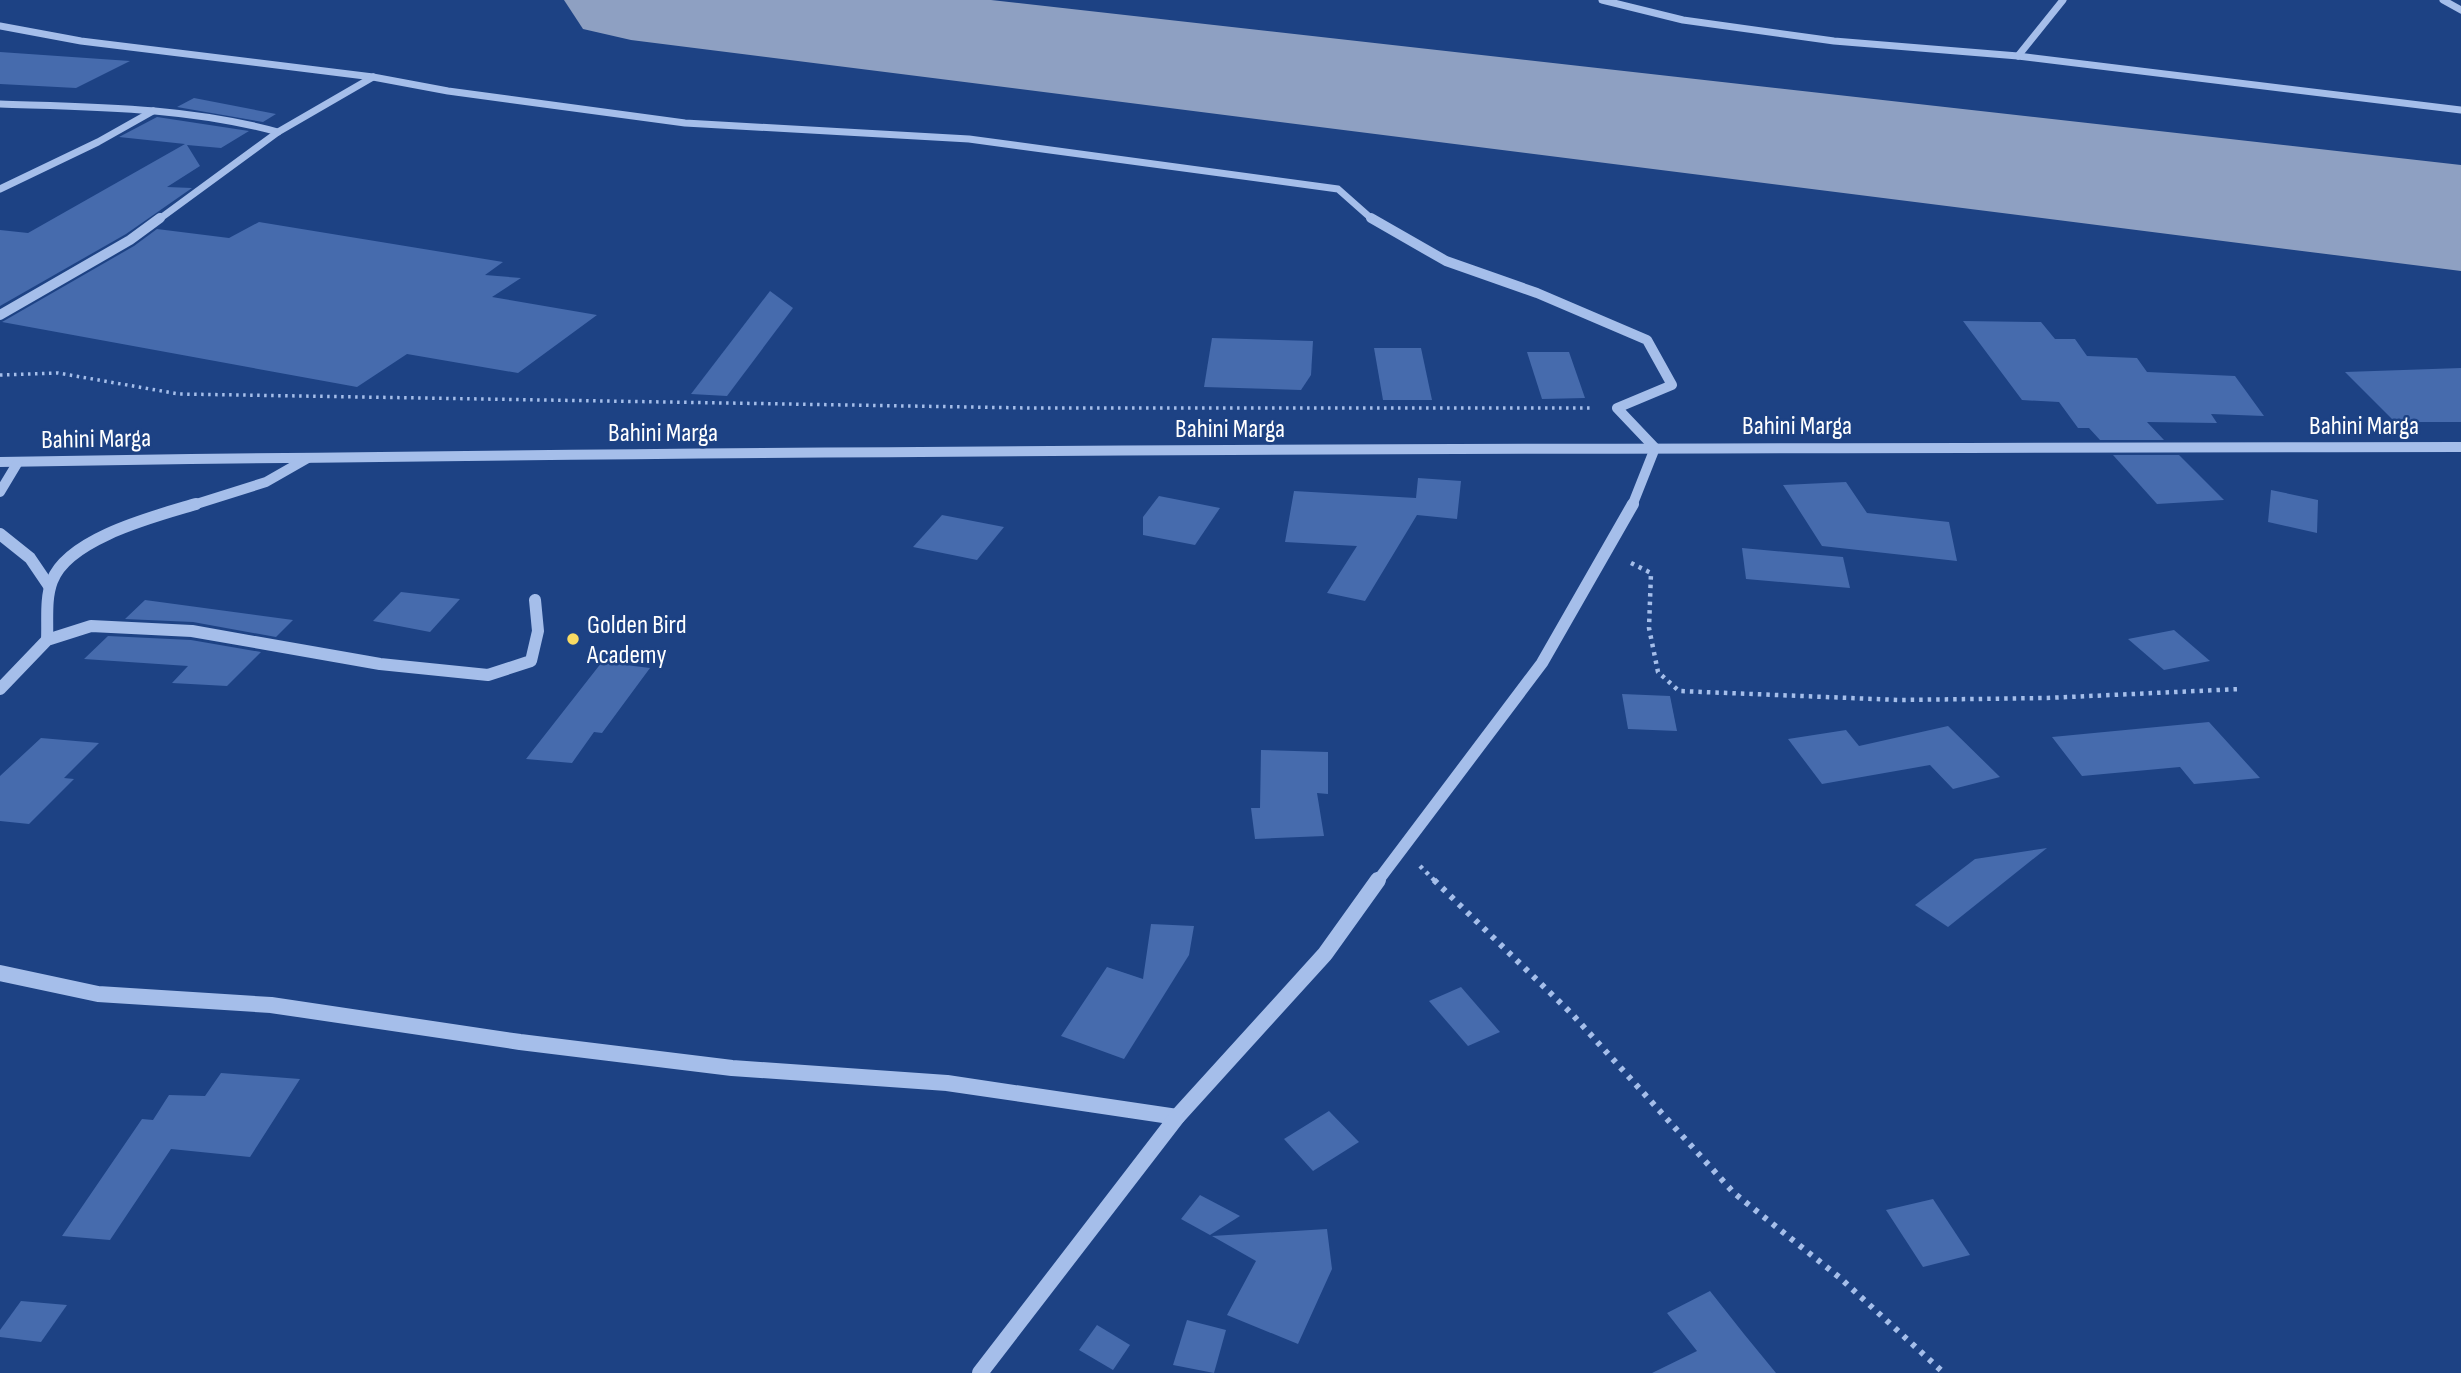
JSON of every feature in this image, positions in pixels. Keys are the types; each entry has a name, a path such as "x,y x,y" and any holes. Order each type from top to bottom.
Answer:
{"street":[{"path":"1602,0 1683,20 1834,41 2018,56 2461,110"},
{"path":"2018,56 2063,0"},
{"path":"2443,0 2461,10"},
{"path":"0,26 81,41 373,77 448,91 685,123 969,139 1338,189 1376,222 1446,261 1537,293 1647,340 1672,385 1617,408 1655,448 1638,496 1542,663 1401,848 1325,954 1177,1117 980,1373"},
{"path":"0,315 130,240 278,132 373,77"},
{"path":"0,104 153,111 251,123 278,132"},
{"path":"0,189 98,142 153,111"},
{"name":"Bahini Marga","path":"0,462 308,457 1655,448 2461,447"},
{"path":"47,640 49,586 62,565 82,549 114,533 264,483 289,471 308,457"},
{"path":"0,492 18,462"},
{"path":"0,534 30,558 49,586"},
{"path":"0,689 47,640 91,626 192,631 380,664 488,675 531,662 538,631 534,600"},
{"path":"0,973 97,994 271,1005 520,1042 732,1069 947,1083 1177,1117"}],"path":[{"path":"0,375 58,373 179,394 1030,408 1617,408"},
{"path":"1605,550 1651,573 1649,628 1658,672 1679,691 1899,700 2047,698 2240,689"},
{"path":"1401,848 1572,1014 1734,1193 1839,1277 1944,1373"}],"building":[{"path":"0,52 130,61 76,88 0,84"},
{"path":"194,98 276,114 263,122 177,107"},
{"path":"157,117 249,131 221,148 187,145 200,166 167,187 192,188 126,234 0,306 0,230 28,233 185,144 119,137"},
{"path":"259,222 503,262 485,275 521,278 492,297 597,315 518,373 407,354 357,387 2,322 134,246 157,229 229,238"},
{"path":"770,291 793,308 727,396 691,394"},
{"path":"1963,321 2041,322 2055,339 2075,339 2087,356 2137,358 2147,372 2235,376 2264,416 2211,414 2217,423 2147,422 2164,440 2100,440 2089,428 2078,428 2059,402 2022,400"},
{"path":"1212,338 1313,341 1311,375 1301,390 1204,387"},
{"path":"1374,348 1421,348 1432,400 1383,400"},
{"path":"1527,352 1569,352 1585,398 1542,399"},
{"path":"2461,368 2461,422 2395,422 2345,372"},
{"path":"2113,455 2179,455 2224,500 2157,504"},
{"path":"1418,478 1461,481 1457,519 1417,515 1365,601 1327,593 1357,546 1285,542 1294,491 1416,498"},
{"path":"1846,482 1867,513 1949,522 1957,561 1822,546 1783,485"},
{"path":"2271,490 2318,500 2317,533 2268,522"},
{"path":"1159,496 1220,508 1195,545 1143,535 1143,517"},
{"path":"942,515 1004,527 977,560 913,547"},
{"path":"1742,548 1843,557 1850,588 1746,579"},
{"path":"401,592 460,599 430,632 373,621"},
{"path":"145,600 293,620 276,637 193,622 125,619"},
{"path":"2174,630 2210,661 2164,670 2128,639"},
{"path":"108,636 191,640 261,652 227,686 172,683 188,666 84,659"},
{"path":"602,662 650,668 602,733 594,732 572,763 526,759"},
{"path":"1622,694 1670,696 1677,731 1628,729"},
{"path":"2209,722 2260,778 2194,784 2180,767 2082,776 2052,737"},
{"path":"1948,726 2000,777 1953,789 1930,765 1822,784 1788,739 1846,730 1859,746"},
{"path":"41,738 99,743 64,778 74,779 29,824 0,821 0,776"},
{"path":"1261,750 1328,752 1328,794 1317,793 1324,836 1255,839 1251,808 1260,808"},
{"path":"2047,848 1948,927 1915,905 1975,859"},
{"path":"1151,924 1194,926 1189,955 1124,1059 1061,1036 1107,967 1143,979"},
{"path":"1461,987 1500,1032 1468,1046 1429,1001"},
{"path":"221,1073 300,1079 250,1157 171,1149 110,1240 62,1236 142,1119 153,1120 169,1095 205,1096"},
{"path":"1329,1111 1359,1142 1313,1171 1284,1139"},
{"path":"1200,1195 1240,1216 1210,1235 1181,1219"},
{"path":"1933,1199 1970,1255 1923,1267 1886,1210"},
{"path":"1327,1229 1332,1269 1298,1344 1227,1315 1256,1261 1212,1236"},
{"path":"1710,1291 1776,1373 1652,1373 1697,1351 1667,1313"},
{"path":"21,1301 67,1305 41,1342 0,1337 0,1330"},
{"path":"1187,1320 1226,1330 1214,1373 1173,1365"},
{"path":"1097,1325 1130,1345 1113,1370 1079,1350"}],"taxiway":[{"path":"661,0 676,5"},
{"path":"821,23 888,20 921,13 950,0"}],"runway":[{"path":"631,0 2461,218"}],"place":[{"name":"Golden Bird Academy","path":"573,639"}]}
